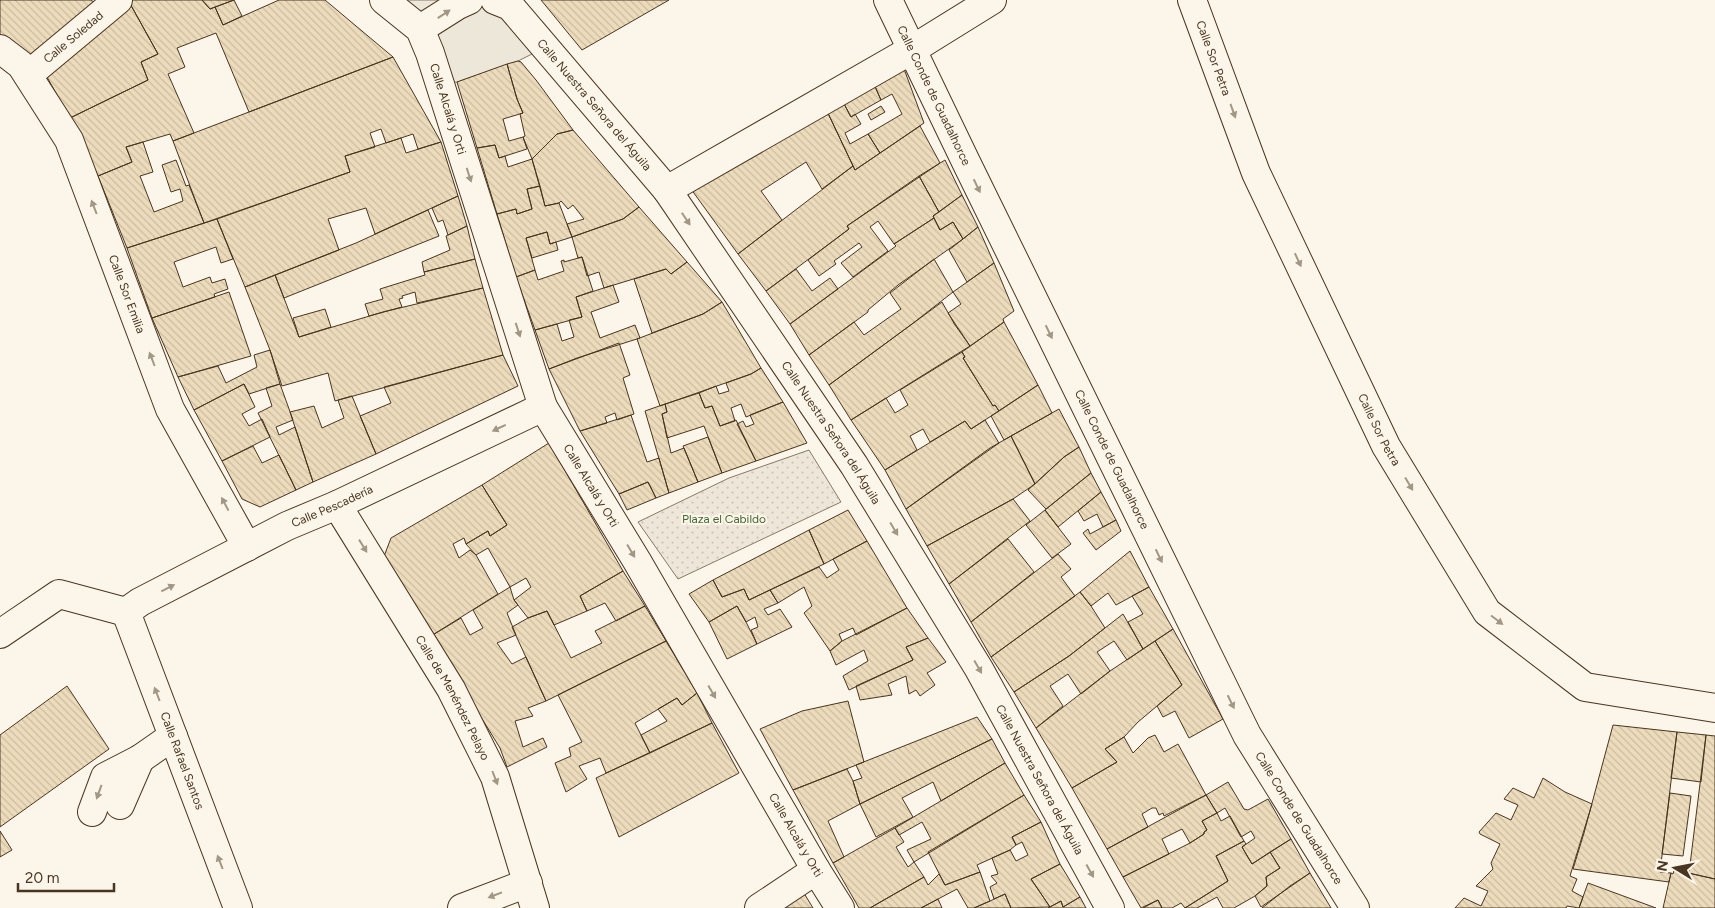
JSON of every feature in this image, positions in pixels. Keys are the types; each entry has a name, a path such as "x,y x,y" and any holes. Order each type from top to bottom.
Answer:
{"street":[{"name":"Calle Soledad","path":"28,75 118,0"},
{"path":"384,0 420,29 469,0"},
{"name":"Calle Nuestra Señora del Águila","path":"495,0 510,6 667,190 860,473 979,669 1110,908"},
{"name":"Calle Conde de Guadalhorce","path":"888,0 1247,735 1355,908"},
{"path":"667,190 912,49 992,0"},
{"name":"Calle Sor Petra","path":"1192,0 1256,172 1386,446 1487,612 1585,687 1715,708"},
{"name":"Calle Alcalá y Orti","path":"420,29 430,53 543,407 637,561 816,870 840,908"},
{"name":"Calle Sor Emilia","path":"0,50 21,65 69,140 170,408 247,547"},
{"name":"Calle Pescadería","path":"126,612 140,602 311,515 543,407"},
{"name":"Calle de Menéndez Pelayo","path":"337,504 452,689 495,777 531,895"},
{"path":"0,634 59,594 126,612"},
{"name":"Calle Rafael Santos","path":"126,612 238,908"},
{"path":"92,812 105,777 140,759 173,736"},
{"path":"120,805 140,759"},
{"path":"759,908 816,870"},
{"path":"462,908 531,895"}],"green space":[{"name":"Plaza el Cabildo","path":"809,450 841,502 678,579 638,522 729,478"}],"shaded area":[{"path":"384,0 495,0 546,47 518,61 457,82 439,84 430,53"}],"building":[{"path":"0,0 91,0 95,3 27,57 0,36"},
{"path":"128,0 202,0 210,9 215,7 223,25 279,0 325,0 393,57 249,112 216,33 177,48 185,67 168,74 194,133 173,141 170,134 126,147 132,162 98,176 70,118 148,80 141,62 158,54"},
{"path":"128,0 158,54 141,62 148,80 70,118 43,70"},
{"path":"202,0 234,0 210,9"},
{"path":"234,0 242,16 223,25 215,7"},
{"path":"541,0 669,0 582,50"},
{"path":"393,57 441,142 418,149 413,134 386,143 381,129 370,133 375,147 345,156 350,172 204,223 173,141"},
{"path":"518,61 536,80 573,130 557,134 532,159 523,137 525,136 520,114 523,113 507,64"},
{"path":"507,64 523,113 503,119 509,141 523,137 527,149 499,158 495,145 477,148 457,82"},
{"path":"903,66 924,123 880,153 868,134 902,114 892,94 881,100 873,82"},
{"path":"873,82 881,100 851,117 842,100"},
{"path":"842,100 851,117 855,114 861,124 845,133 850,144 868,134 880,153 855,170 826,109"},
{"path":"881,106 885,112 871,120 868,114"},
{"path":"826,109 853,166 822,189 806,162 761,191 782,220 738,254 691,189"},
{"path":"920,126 940,163 847,226 849,229 766,291 738,254 853,166 855,170"},
{"path":"573,130 639,207 623,219 572,237 567,224 584,219 573,205 568,209 561,201 545,206 532,159 557,134"},
{"path":"401,138 406,153 441,142 458,196 375,234 366,208 328,219 339,250 245,287 217,219 350,172 345,156"},
{"path":"143,142 153,172 140,176 154,212 183,201 180,189 171,192 162,165 176,160 186,186 189,185 204,223 127,248 98,176 132,162 126,147"},
{"path":"495,145 499,158 505,156 508,167 532,159 540,186 527,189 532,209 517,214 516,209 497,214 477,148"},
{"path":"945,160 962,195 939,212 919,176"},
{"path":"919,176 939,212 933,216 934,218 894,244 878,221 870,227 888,251 853,277 841,263 862,247 859,243 834,261 836,264 819,276 808,260 849,229 847,226"},
{"path":"540,186 545,206 559,203 572,237 550,244 547,232 526,238 535,270 516,277 497,214 516,209 517,214 532,209 527,189"},
{"path":"962,195 978,227 963,239 953,222 940,230 933,216"},
{"path":"458,196 467,226 448,235 443,220 438,222 432,208"},
{"path":"639,207 687,262 671,274 666,269 604,288 599,272 587,276 582,257 578,258 572,237 623,219"},
{"path":"428,210 439,236 284,298 275,275 356,243"},
{"path":"934,218 940,230 953,222 963,239 898,285 868,312 809,355 790,324 896,246 894,244"},
{"path":"217,219 233,259 221,263 216,247 174,262 183,287 210,277 212,283 225,279 228,289 214,294 215,297 152,318 127,248"},
{"path":"467,226 475,259 424,272 422,262 450,250 446,236"},
{"path":"978,227 994,263 967,282 949,250"},
{"path":"547,232 550,244 556,242 558,250 532,258 526,238"},
{"path":"582,257 593,291 576,297 582,317 535,330 516,277 535,270 538,280 564,271 561,261 564,260 564,262"},
{"path":"475,259 483,288 417,303 415,292 402,296 403,298 399,299 402,307 369,316 365,304 383,299 380,289 425,275 424,272"},
{"path":"934,259 953,292 829,385 809,355 854,322 864,335 901,309 890,293"},
{"path":"687,262 722,302 703,314 652,333 634,279 666,269 671,274"},
{"path":"994,263 1014,311 1003,319 1004,322 970,346 948,313 961,304 953,292"},
{"path":"796,269 812,291 830,278 838,289 790,324 766,291"},
{"path":"275,275 299,337 383,312 483,288 503,355 335,401 328,373 282,386 245,287"},
{"path":"613,285 619,302 591,312 600,338 635,325 640,338 549,369 535,330 557,324 562,341 574,337 569,320 582,317 576,297"},
{"path":"229,292 251,356 178,377 152,318"},
{"path":"722,302 761,368 751,374 660,406 637,339 703,314"},
{"path":"942,302 970,346 851,420 829,385"},
{"path":"325,309 331,327 299,337 293,318"},
{"path":"1004,322 1038,385 999,411 995,405 993,406 963,358 965,357 962,352"},
{"path":"619,343 630,375 623,378 634,414 617,420 615,413 605,417 607,423 580,431 549,369"},
{"path":"270,350 280,384 249,394 244,384 194,410 178,377 218,366 226,383 257,367 254,355"},
{"path":"962,352 965,357 963,358 993,406 995,405 999,411 971,429 965,421 930,442 923,429 910,436 917,450 885,470 851,420 886,398 895,413 908,405 900,390"},
{"path":"503,355 518,386 376,454 360,416 391,403 384,387"},
{"path":"761,368 783,402 746,417 741,404 731,408 735,421 720,426 712,406 705,408 699,393 716,386 719,394 729,391 726,383 751,374"},
{"path":"244,384 255,407 242,414 249,426 262,419 270,437 222,461 194,410"},
{"path":"280,384 293,420 276,427 279,435 295,427 313,482 296,490 258,413 272,406 266,388"},
{"path":"1038,385 1052,413 1004,440 991,416"},
{"path":"699,393 705,408 712,406 720,426 736,420 756,461 722,473 704,426 667,438 662,414 667,412 665,404"},
{"path":"352,396 376,454 313,482 290,412 314,406 322,428 344,418 338,400"},
{"path":"783,402 807,443 756,461 737,424 743,421 746,427 754,424 750,415"},
{"path":"665,404 667,412 662,414 671,453 684,448 698,482 669,493 645,411"},
{"path":"1059,409 1079,447 1064,457 1035,484 1011,436"},
{"path":"631,415 647,462 659,458 669,493 656,498 648,482 619,494 580,431"},
{"path":"985,420 999,443 906,509 885,470 965,421 971,429"},
{"path":"1011,436 1035,484 1013,499 927,546 906,509 990,448"},
{"path":"708,437 722,473 698,482 683,446"},
{"path":"549,443 623,571 580,596 587,611 554,625 547,611 528,618 514,600 531,587 526,578 510,587 488,548 476,555 466,544 488,531 490,536 507,525 482,485"},
{"path":"253,446 262,463 279,455 296,490 260,507 242,499 222,461"},
{"path":"1079,447 1091,473 1046,509 1028,490 1064,457"},
{"path":"1091,473 1101,492 1058,527 1045,510"},
{"path":"648,482 656,498 627,510 619,494"},
{"path":"482,485 507,525 490,536 488,531 466,544 464,538 453,544 459,558 470,550 476,555 498,594 431,636 383,559 391,538"},
{"path":"1101,492 1116,520 1103,527 1097,514 1084,521 1078,511"},
{"path":"1013,499 1030,521 949,584 927,546"},
{"path":"848,510 867,541 824,564 809,530"},
{"path":"1045,510 1071,544 1052,558 1026,525"},
{"path":"1116,520 1121,531 1096,550 1083,533 1088,529 1090,534"},
{"path":"809,530 824,564 749,600 744,589 722,597 713,580"},
{"path":"1008,539 1034,572 971,622 949,584"},
{"path":"867,541 907,608 856,635 853,628 839,634 842,641 830,651 804,613 812,606 804,587 778,603 770,590 819,567 827,578 839,570 833,559"},
{"path":"1130,551 1149,587 1116,605 1108,593 1091,606 1080,592"},
{"path":"1058,554 1071,569 1061,577 1075,596 991,657 971,622"},
{"path":"623,571 645,606 616,621 605,603 587,611 580,596"},
{"path":"713,580 722,597 744,589 749,600 770,590 778,603 764,609 768,615 780,609 792,627 757,644 751,630 758,627 755,617 746,622 737,606 709,622 689,594"},
{"path":"510,587 514,600 518,605 507,613 516,635 497,643 512,664 526,657 546,701 528,708 533,716 515,721 523,747 543,738 547,747 507,767 500,748 431,636 461,618 470,635 483,628 473,610"},
{"path":"1149,587 1173,629 1143,649 1128,622 1143,614 1132,596"},
{"path":"1080,592 1105,628 1069,656 1014,692 991,657"},
{"path":"645,606 666,641 546,701 512,627 528,618 547,611 571,658 602,643 595,631"},
{"path":"737,606 757,644 727,659 709,622"},
{"path":"907,608 928,638 906,647 913,660 849,690 843,676 868,661 864,650 836,665 830,651 842,641"},
{"path":"1123,614 1143,649 1127,660 1114,641 1097,652 1110,671 1081,694 1068,674 1050,686 1063,706 1036,728 1014,692 1069,656"},
{"path":"1173,629 1223,719 1189,738 1175,711 1163,717 1157,706 1182,685 1155,641"},
{"path":"928,638 946,662 927,673 935,685 920,696 916,690 909,694 906,676 888,684 892,695 860,700 856,686 913,660 906,647"},
{"path":"666,641 697,693 682,705 677,698 635,723 650,753 606,773 600,758 579,766 587,779 566,792 555,763 571,756 569,748 582,742 558,695"},
{"path":"1155,641 1182,685 1138,722 1124,737 1105,749 1117,762 1072,788 1036,728 1110,671"},
{"path":"67,686 109,749 0,827 0,735"},
{"path":"697,693 712,723 650,753 641,735 667,721 658,709 677,698 682,705"},
{"path":"848,701 864,762 793,790 760,729 802,711"},
{"path":"977,717 992,739 860,804 853,781 862,778 856,765"},
{"path":"712,723 739,773 619,837 596,778"},
{"path":"1613,725 1677,732 1660,872 1671,873 1669,882 1573,869"},
{"path":"1677,732 1706,735 1701,782 1671,778"},
{"path":"1155,735 1164,752 1178,744 1206,795 1164,816 1163,813 1159,815 1156,808 1152,808 1142,814 1148,827 1107,849 1072,788 1117,762 1105,749 1124,737 1133,753 1148,738"},
{"path":"1706,735 1715,736 1715,879 1689,873"},
{"path":"992,739 1005,763 941,801 933,782 902,798 913,817 876,837 860,804"},
{"path":"1005,763 1024,795 914,862 907,850 931,839 922,822 899,835 895,828"},
{"path":"847,769 860,804 828,821 844,857 833,863 793,790"},
{"path":"1543,778 1565,792 1592,804 1570,876 1577,879 1572,891 1583,897 1579,908 1567,906 1566,908 1455,908 1464,898 1481,906 1488,891 1476,886 1493,869 1491,863 1500,844 1479,832 1496,813 1511,820 1518,805 1504,799 1513,788 1534,798"},
{"path":"1228,782 1244,809 1248,810 1268,799 1291,839 1252,864 1242,847 1255,838 1251,831 1241,837 1225,808 1217,813 1206,795"},
{"path":"1670,793 1691,796 1683,856 1662,854"},
{"path":"1024,795 1041,822 1012,837 1016,845 1010,850 977,865 980,872 945,885 928,852"},
{"path":"1206,795 1217,813 1202,821 1207,830 1204,834 1190,843 1182,829 1162,839 1169,854 1123,877 1107,849"},
{"path":"1217,813 1221,821 1230,816 1244,841 1216,856 1228,881 1185,908 1181,903 1172,908 1162,908 1158,900 1141,908 1123,877 1204,834 1207,830 1202,821"},
{"path":"1041,822 1060,864 1031,879 1050,907 1011,908 1005,894 994,899 990,887 997,883 991,876 998,874 992,858 1010,850 1016,861 1028,855 1022,842 1016,845 1012,837"},
{"path":"895,828 904,842 896,847 908,867 914,862 924,877 870,908 859,908 833,863"},
{"path":"0,831 12,850 0,857"},
{"path":"1291,839 1310,873 1261,907 1255,896 1267,886 1266,877 1280,868 1270,852"},
{"path":"1244,841 1246,844 1242,847 1252,864 1270,852 1280,868 1266,877 1267,886 1255,896 1234,908 1223,908 1217,897 1197,908 1185,908 1228,881 1216,856"},
{"path":"1060,864 1080,897 1063,907 1061,901 1050,907 1031,879"},
{"path":"1674,870 1715,879 1715,908 1663,908 1671,873 1673,874"},
{"path":"980,872 990,901 974,908 968,908 957,889 921,908 870,908 924,877 928,885 939,874 945,885"},
{"path":"1310,873 1331,908 1262,908 1290,886"},
{"path":"1588,883 1656,908 1579,908"},
{"path":"802,890 813,908 776,908"},
{"path":"1005,894 1011,908 974,908 990,901"},
{"path":"1080,897 1086,908 1048,908 1061,901 1063,907"},
{"path":"938,899 942,908 921,908"},
{"path":"1158,900 1162,908 1143,908"}]}
